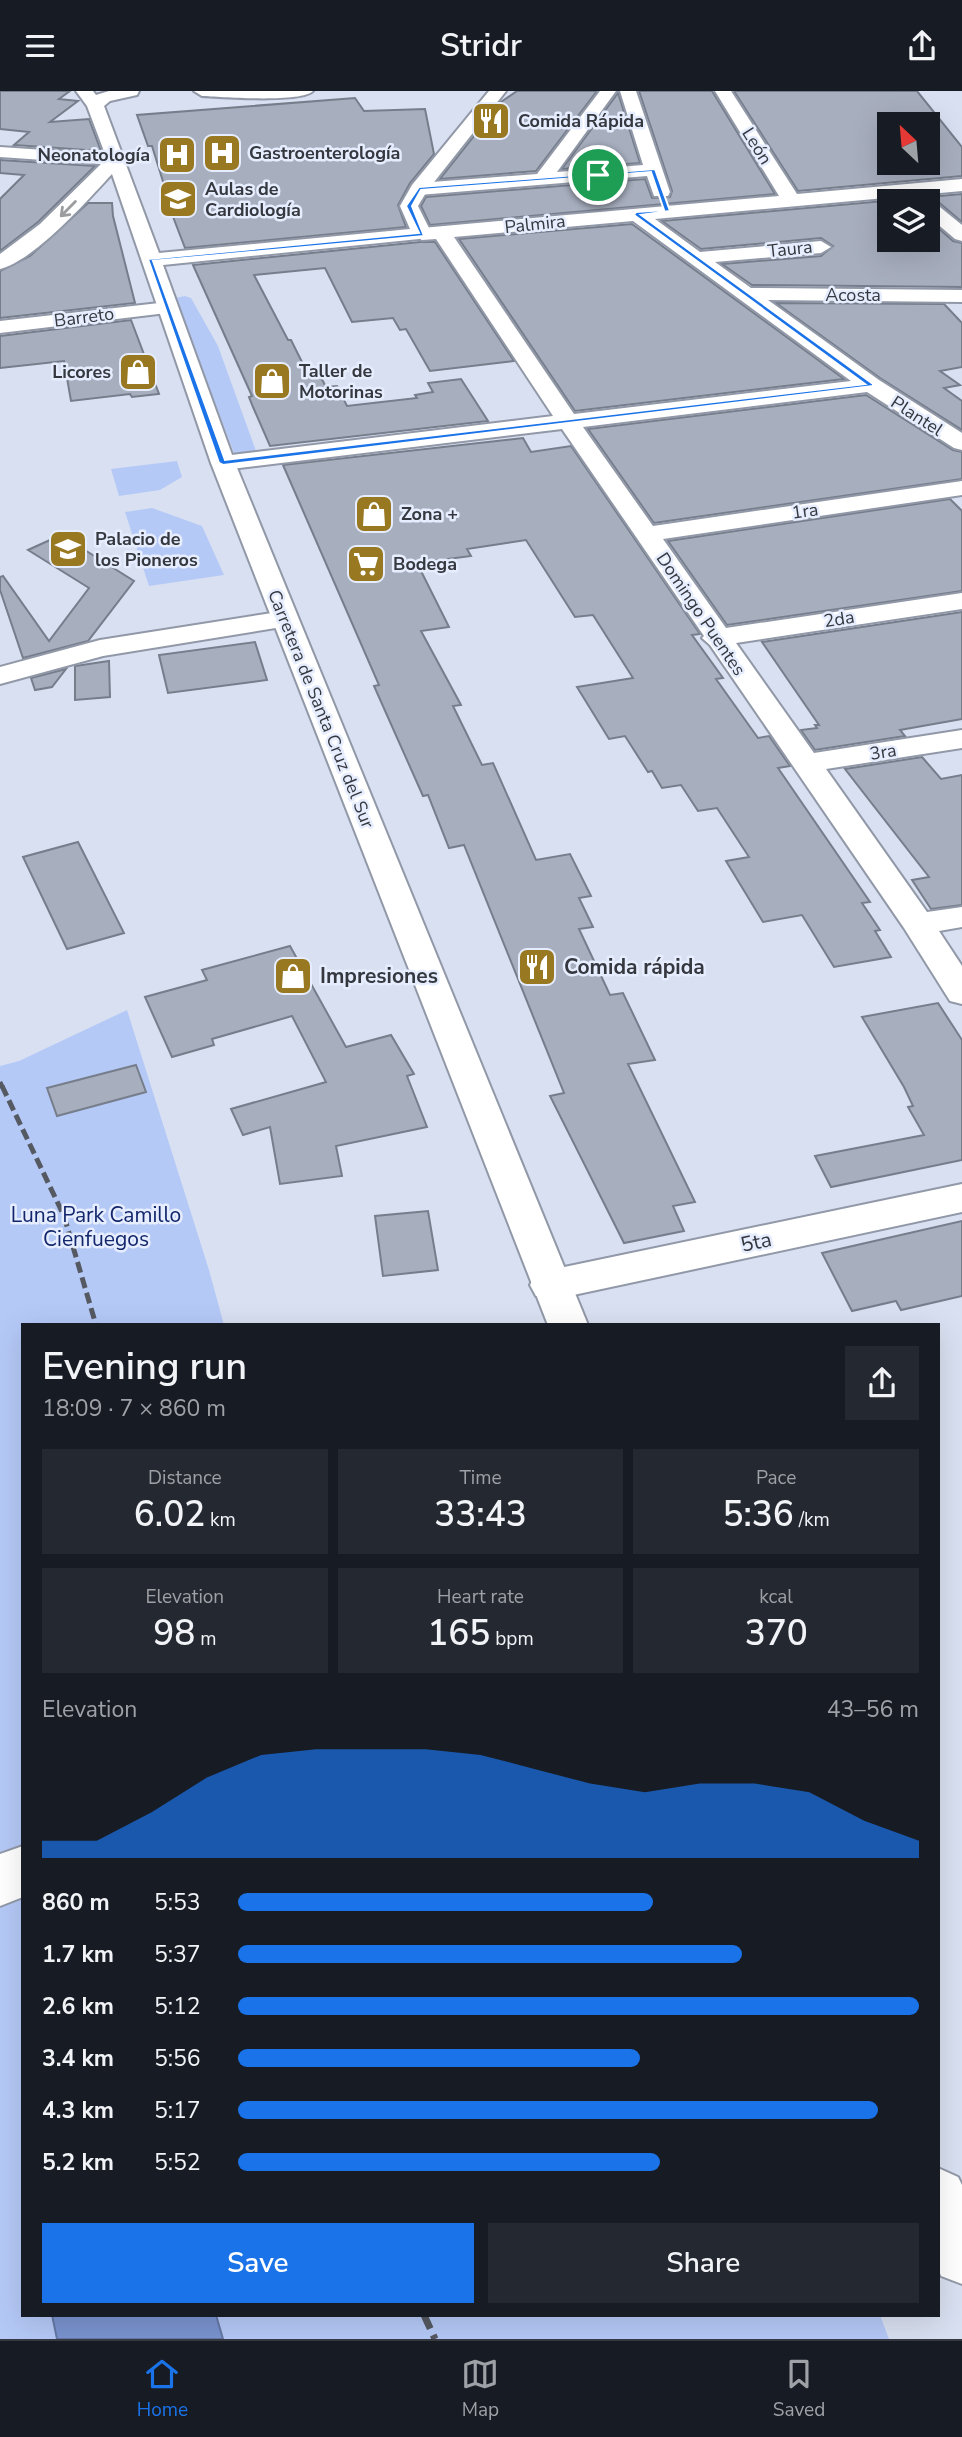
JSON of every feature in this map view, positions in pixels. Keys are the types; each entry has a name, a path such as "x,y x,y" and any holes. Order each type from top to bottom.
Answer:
{"street":[{"path":"89,98 131,91"},
{"path":"202,91 294,91"},
{"path":"419,189 498,91"},
{"path":"543,179 608,91"},
{"path":"628,91 667,211"},
{"name":"León","path":"723,91 790,213"},
{"name":"Carretera de Santa Cruz del Sur","path":"89,98 115,160 223,463 550,1286 567,1323"},
{"path":"0,152 115,160"},
{"path":"0,263 20,250 65,212 115,160"},
{"path":"419,189 653,170"},
{"name":"Palmira","path":"940,190 962,185"},
{"name":"Domingo Puentes","path":"419,189 409,206 648,534 716,638 918,924 962,993"},
{"name":"Palmira","path":"150,260 667,211 790,213 877,201"},
{"name":"Taura","path":"695,258 821,247 790,213"},
{"name":"Plantel","path":"636,214 871,385 962,443"},
{"path":"940,217 962,235"},
{"path":"0,249 20,250"},
{"name":"Acosta","path":"743,294 962,296"},
{"name":"Barreto","path":"0,327 168,307"},
{"path":"223,463 871,385"},
{"name":"1ra","path":"648,534 962,488"},
{"name":"2da","path":"716,638 962,601"},
{"path":"0,676 100,648 285,619"},
{"name":"3ra","path":"804,764 962,739"},
{"path":"918,924 962,916"},
{"name":"5ta","path":"550,1286 962,1198"},
{"path":"0,1880 21,1872"},
{"path":"940,2202 962,2255"}],"green space":[{"path":"175,298 191,298 218,346 256,451 234,453"},
{"path":"177,461 182,477 160,490 119,496 111,469"},
{"path":"152,508 202,526 224,575 149,586 125,512"},
{"name":"Luna Park Camillo Cienfuegos","path":"127,1010 223,1323 21,1323 21,2317 881,2317 889,2339 0,2339 0,1066 19,1061"}],"shaded area":[{"path":"52,2317 217,2317 223,2339 57,2339"}],"building":[{"path":"0,91 70,91 59,99 78,101 50,122 89,119 101,151 14,145 29,132 0,129"},
{"path":"517,91 597,91 536,171 440,179 501,102"},
{"path":"639,91 712,91 775,194 430,225 421,206 426,197 645,179 652,198 670,197 672,191"},
{"path":"734,91 917,91 934,112 877,112 877,175 940,175 940,120 962,147 962,176 798,191"},
{"path":"618,93 640,163 562,169"},
{"path":"355,98 364,111 425,109 434,154 410,183 398,205 406,227 185,248 167,201 152,146 148,146 137,115"},
{"path":"0,160 95,166 38,222 0,251 0,199 24,175 0,173"},
{"path":"962,194 962,222 940,204 940,196"},
{"path":"877,202 877,252 940,252 940,230 953,241 962,243 962,287 752,285 722,264 821,256 833,246 821,238 701,249 662,221"},
{"path":"88,203 112,203 135,303 0,318 0,271 30,256"},
{"path":"632,224 844,379 575,411 459,239"},
{"path":"435,242 514,361 430,371 406,329 400,330 393,318 352,322 325,268 254,275 306,370 316,368 326,387 337,386 347,406 417,398 415,395 433,392 428,383 461,379 488,421 270,446 249,397 252,396 193,265"},
{"path":"776,303 944,304 962,323 962,367 940,371 960,385 944,388 962,401 962,430 880,378"},
{"path":"131,320 159,394 132,397 130,394 71,401 64,361 0,368 0,336"},
{"path":"866,395 953,450 962,452 962,479 654,523 588,429"},
{"path":"523,438 531,452 571,446 700,634 692,635 723,678 716,679 758,738 769,736 790,766 778,768 870,902 862,903 880,930 875,931 891,957 834,967 802,915 763,922 726,861 749,857 717,808 698,811 681,785 662,788 652,771 648,772 625,736 609,739 577,687 633,678 593,615 575,617 526,540 467,549 471,556 417,563 449,627 421,631 461,705 453,706 482,765 493,763 536,860 570,854 591,896 579,898 593,927 579,929 610,995 623,993 655,1060 628,1064 695,1202 673,1206 684,1231 624,1243 550,1096 564,1093 464,845 449,848 428,795 423,796 374,686 379,685 283,465"},
{"path":"950,499 962,511 962,591 727,625 668,541"},
{"path":"61,535 134,581 88,641 23,658 0,590 0,577 3,576 49,641 89,588 28,550"},
{"path":"962,612 962,719 900,730 905,736 815,750 801,730 817,728 815,725 819,725 762,642"},
{"path":"255,642 267,680 168,693 159,655"},
{"path":"109,661 110,697 75,700 75,666"},
{"path":"66,669 52,687 35,690 31,678"},
{"path":"922,757 941,779 962,775 962,905 931,909 912,880 929,877 845,769"},
{"path":"78,842 124,933 67,949 23,857"},
{"path":"290,946 346,1047 391,1035 414,1074 407,1076 427,1127 336,1146 342,1176 280,1184 270,1127 243,1135 231,1109 326,1082 292,1016 212,1039 214,1045 172,1057 145,997 207,980 202,970"},
{"path":"938,1003 962,1040 962,1160 831,1187 815,1156 924,1135 908,1107 913,1106 904,1087 862,1017"},
{"path":"136,1065 146,1092 57,1116 47,1088"},
{"path":"428,1211 438,1270 383,1276 375,1216"},
{"path":"962,1221 962,1296 901,1310 896,1301 852,1311 822,1253"}],"railway":[{"path":"0,1082 2,1086"},
{"path":"2,1086 64,1216 95,1323"},
{"path":"425,2317 435,2339"}],"place":[{"name":"Comida Rápida","path":"491,121"},
{"name":"Gastroenterología","path":"222,153"},
{"name":"Neonatología","path":"177,155"},
{"name":"Aulas de Cardiología","path":"178,199"},
{"name":"Licores","path":"138,372"},
{"name":"Taller de Motorinas","path":"272,381"},
{"name":"Zona +","path":"374,514"},
{"name":"Palacio de los Pioneros","path":"68,549"},
{"name":"Bodega","path":"366,564"},
{"name":"Comida rápida","path":"537,967"},
{"name":"Impresiones","path":"293,976"}],"route":[{"path":"653,170 667,211 636,214 871,385 223,463 150,260 422,235 409,206 419,189 598,175 653,170"}]}
